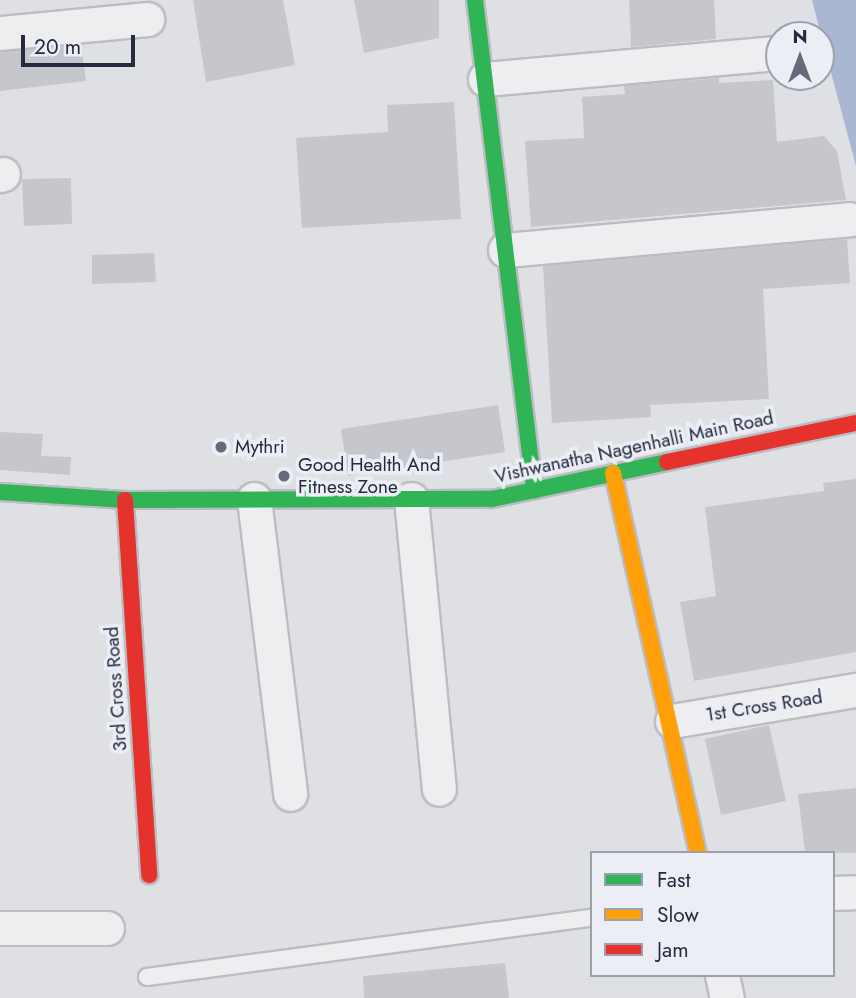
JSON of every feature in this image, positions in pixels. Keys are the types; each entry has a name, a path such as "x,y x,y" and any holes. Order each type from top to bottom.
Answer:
{"street":[{"path":"475,0 534,490"},
{"path":"0,33 147,19"},
{"path":"485,79 765,54"},
{"path":"505,250 850,219"},
{"name":"Vishwanatha Nagenhalli Main Road","path":"0,492 125,500 492,499 856,423"},
{"path":"613,473 672,721 698,851"},
{"path":"254,499 290,794"},
{"path":"411,499 439,789"},
{"name":"3rd Cross Road","path":"125,500 149,875"},
{"name":"1st Cross Road","path":"672,721 856,691"},
{"path":"835,894 856,892"},
{"path":"0,928 107,928"},
{"path":"722,977 727,998"}],"lane":[{"path":"147,977 590,918"}],"water":[{"path":"812,0 856,0 856,166 835,87 835,21 817,21"}],"building":[{"path":"193,0 283,0 295,65 206,82"},
{"path":"354,0 439,0 439,38 364,53"},
{"path":"629,0 714,0 716,39 631,47"},
{"path":"81,45 86,81 0,91 0,52"},
{"path":"719,78 719,83 765,80 765,91 774,91 777,142 824,136 837,151 846,200 531,227 525,141 584,138 582,97 625,94 624,86"},
{"path":"454,102 461,219 302,228 296,138 388,132 387,105"},
{"path":"71,178 72,224 24,226 22,179"},
{"path":"847,239 850,283 763,289 769,399 650,405 651,417 552,423 543,266"},
{"path":"154,253 156,282 92,284 92,255"},
{"path":"498,405 505,452 348,476 341,429"},
{"path":"0,432 43,434 41,456 71,457 70,475 0,470"},
{"path":"856,479 856,652 694,681 680,602 716,596 705,507 824,491 823,483"},
{"path":"769,725 786,801 721,815 705,739"},
{"path":"856,788 856,853 805,851 798,794"},
{"path":"505,963 509,998 364,998 363,976"}],"traffic: fast":[{"path":"475,0 534,490"},
{"path":"0,492 125,500 492,499 667,462"}],"traffic: slow":[{"path":"613,473 698,851"}],"traffic: jam":[{"path":"667,462 856,423"},
{"path":"125,500 149,875"}],"place":[{"name":"Mythri","path":"221,447"},
{"name":"Good Health And Fitness Zone","path":"284,476"}]}
